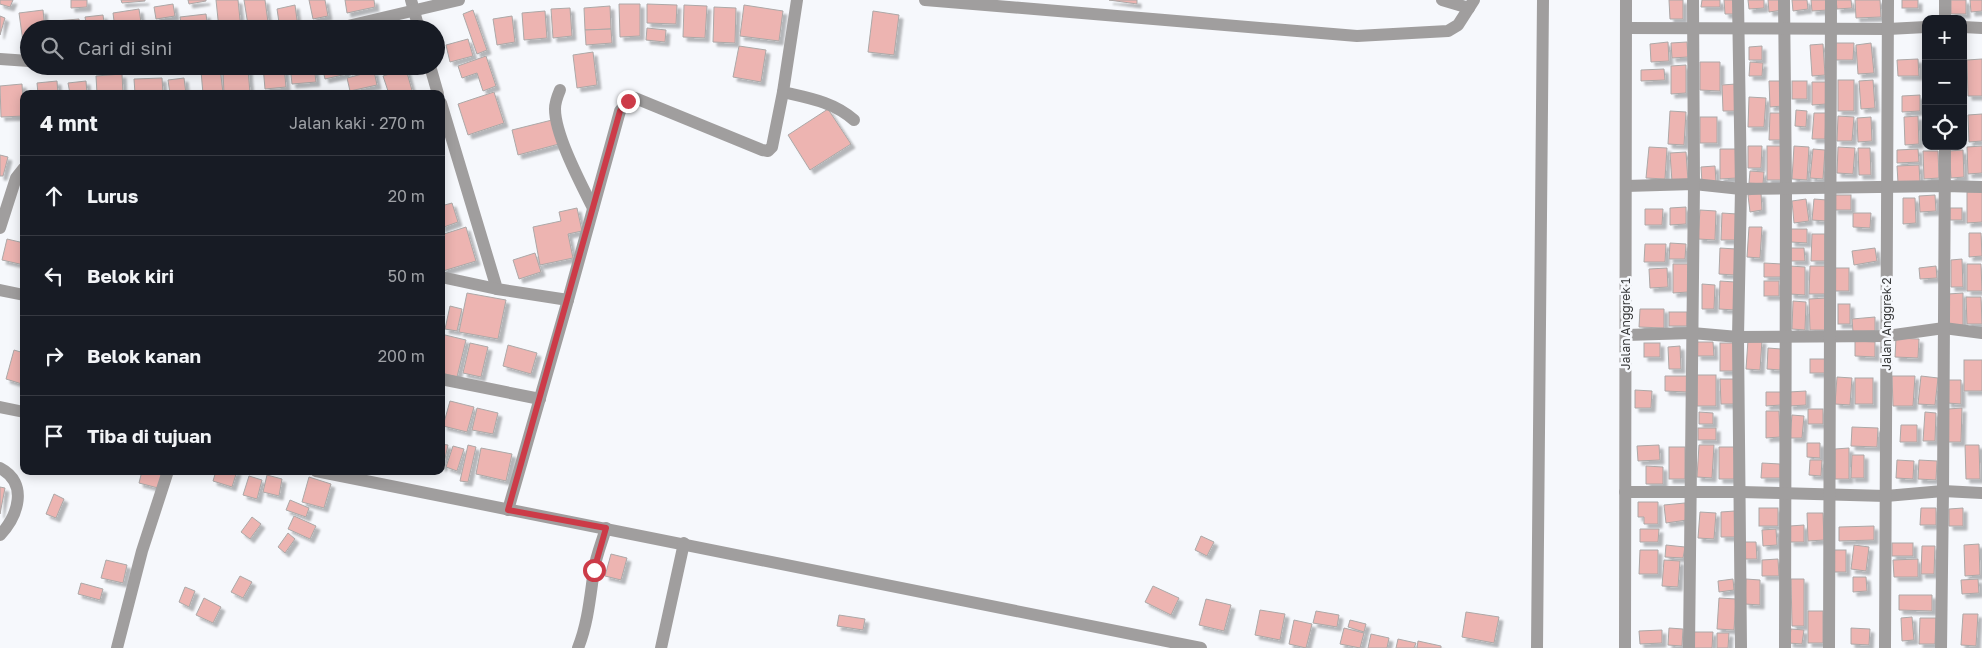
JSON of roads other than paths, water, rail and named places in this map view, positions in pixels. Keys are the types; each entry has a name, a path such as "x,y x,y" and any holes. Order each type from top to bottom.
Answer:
{"street":[{"path":"365,20 412,6 459,0"},
{"path":"508,510 620,111 628,101 635,98 768,151 772,147 783,92 797,0"},
{"path":"925,0 1357,36 1448,31 1458,25 1471,4 1442,0"},
{"path":"1537,648 1542,0"},
{"name":"Jalan Anggrek 1","path":"1625,648 1626,0"},
{"path":"1689,648 1694,184 1693,0"},
{"path":"1738,0 1741,188 1738,337 1741,492 1741,648"},
{"path":"1784,0 1786,188 1785,648"},
{"path":"1829,648 1831,0"},
{"name":"Jalan Anggrek 2","path":"1886,648 1888,0"},
{"path":"1945,0 1945,15"},
{"path":"412,6 416,20"},
{"path":"1626,28 1888,29 1922,27"},
{"path":"1967,27 1982,28"},
{"path":"0,59 20,60"},
{"path":"433,75 437,90"},
{"path":"560,90 554,111 574,168 593,208"},
{"path":"783,92 827,103 846,113 854,120"},
{"path":"445,116 497,289"},
{"path":"1941,648 1945,150"},
{"path":"0,228 18,190 18,175 20,173"},
{"path":"1626,186 1694,184 1741,188 1830,186 1887,188 1982,187"},
{"path":"445,278 497,289 568,300"},
{"path":"0,290 20,294"},
{"path":"1626,335 1692,333 1738,337 1887,336 1944,328 1982,334"},
{"path":"445,380 540,399"},
{"path":"0,407 20,411"},
{"path":"0,468 10,475 15,483 18,497 17,510 0,535"},
{"path":"118,648 142,551 167,475"},
{"path":"336,475 1201,648"},
{"path":"1625,492 1741,492 1886,496 1943,491 1982,494"},
{"path":"578,648 585,625 594,570 606,528"},
{"path":"661,648 684,544"}]}
